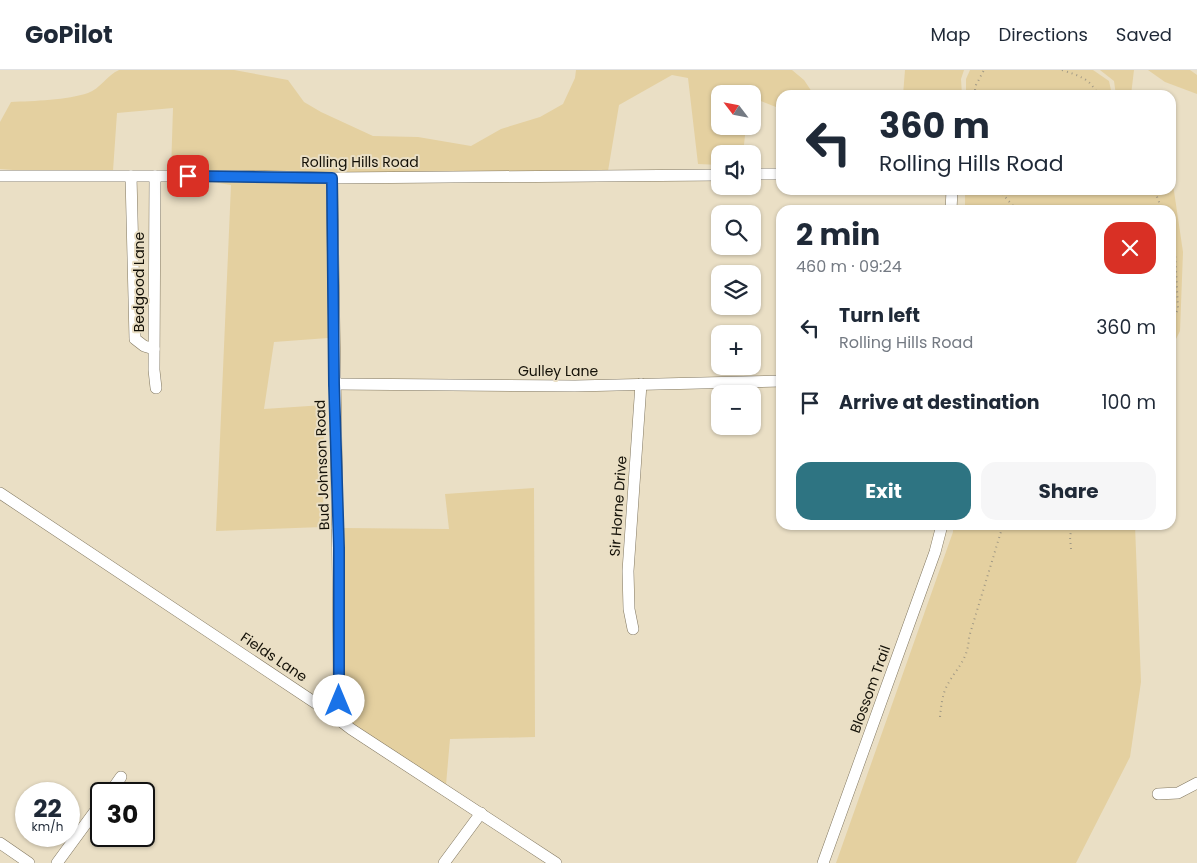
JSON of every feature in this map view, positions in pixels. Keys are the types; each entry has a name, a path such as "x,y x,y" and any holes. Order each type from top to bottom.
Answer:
{"street":[{"path":"761,174 776,174"},
{"name":"Rolling Hills Road","path":"0,176 332,178 711,175"},
{"path":"131,176 135,339 144,346 154,349"},
{"name":"Bedgood Lane","path":"155,176 154,349 156,388"},
{"name":"Bud Johnson Road","path":"332,178 334,384 339,539 339,720"},
{"name":"Gulley Lane","path":"334,384 565,386 776,381"},
{"name":"Sir Horne Drive","path":"633,629 629,609 628,571 641,384"},
{"name":"Fields Lane","path":"0,493 351,729 556,863"},
{"name":"Blossom Trail","path":"822,863 935,552 941,530"},
{"path":"117,782 121,777"},
{"path":"1158,794 1178,793 1197,783"},
{"path":"444,863 481,813"},
{"path":"57,863 90,817"},
{"path":"0,843 29,863"}],"path":[{"path":"975,90 984,70"},
{"path":"1062,70 1086,79 1094,85 1096,90"},
{"path":"1003,195 1012,205"},
{"path":"1176,271 1178,310 1176,314"},
{"path":"940,716 941,702 946,688 963,661 968,649 969,637 1001,530"},
{"path":"1071,530 1071,550"}],"shaded area":[{"path":"119,70 234,70 288,80 304,102 373,136 418,137 471,146 501,129 540,117 563,104 575,78 576,70 792,70 804,80 811,90 776,90 776,107 761,101 761,85 711,85 711,135 745,135 744,145 711,145 711,165 698,164 688,78 672,75 619,105 608,171 331,173 171,171 173,108 117,113 113,171 26,171 0,169 0,122 11,102 61,99 88,93"},
{"path":"905,70 964,70 961,79 962,90 903,90"},
{"path":"970,70 1093,70 1109,81 1111,90 966,90 966,79"},
{"path":"1100,70 1134,70 1132,90 1115,90 1114,81"},
{"path":"1148,70 1190,70 1197,75 1197,94 1165,82"},
{"path":"206,181 326,183 328,338 274,342 264,409 324,405 323,527 216,531 231,185"},
{"path":"965,195 1175,195 1183,252 1180,331 1176,339 1176,205 965,205"},
{"path":"534,488 535,737 450,739 446,785 345,718 344,528 449,529 445,494"},
{"path":"953,530 1135,530 1141,682 1130,757 1076,863 836,863"}],"route":[{"path":"188,176 332,178 334,384 338,471 339,701"}]}
